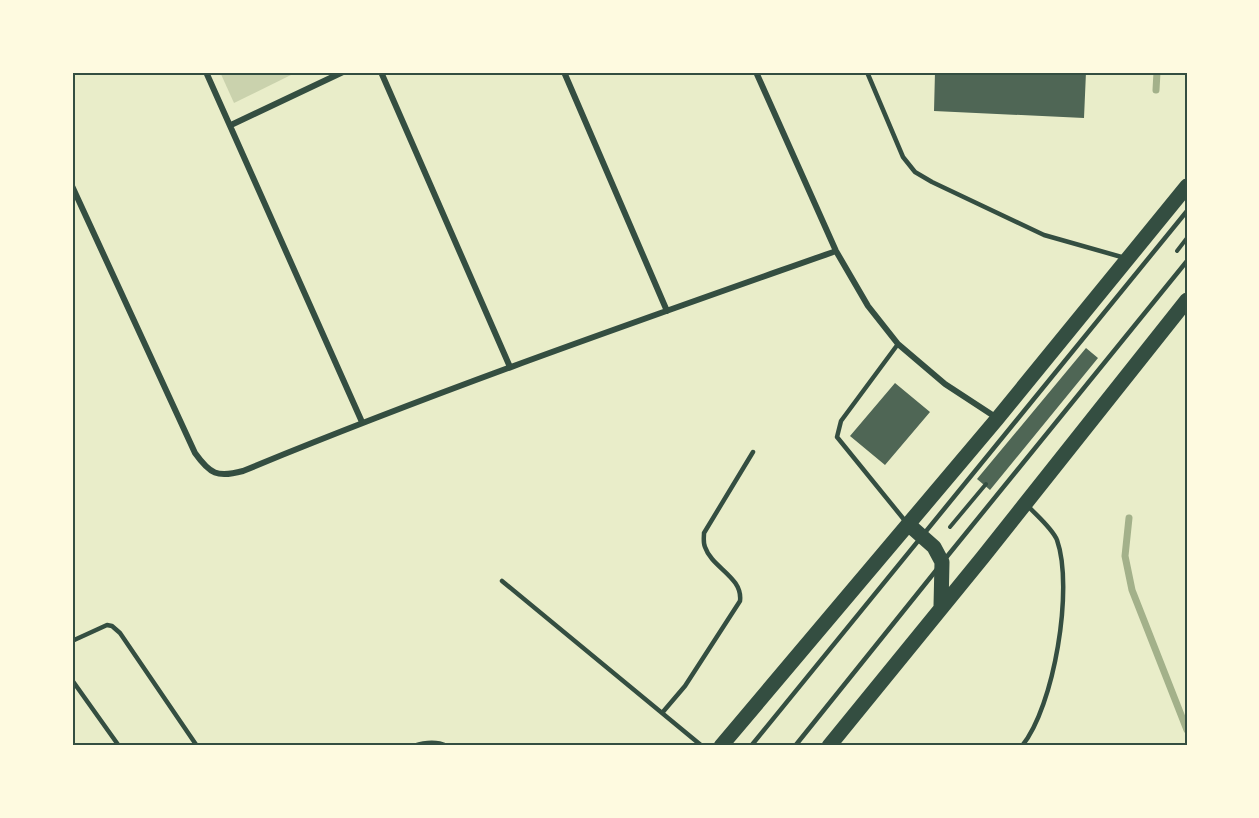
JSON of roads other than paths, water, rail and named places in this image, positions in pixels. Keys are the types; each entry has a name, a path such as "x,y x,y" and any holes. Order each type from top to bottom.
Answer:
{"main road":[{"path":"721,746 997,418 1187,186"},
{"path":"829,746 1187,300"},
{"path":"908,524 934,547 942,562 941,606"}],"street":[{"path":"206,72 362,422"},
{"path":"231,125 343,72"},
{"path":"381,72 510,367"},
{"path":"564,72 667,310"},
{"path":"756,72 837,251 868,306 898,344 945,384 997,418"},
{"path":"72,186 195,453 210,471 230,475 362,422 510,367 837,251"}],"lane":[{"path":"867,72 903,157 915,172 1044,235 1128,259"},
{"path":"751,746 1187,211"},
{"path":"795,746 1187,261"},
{"path":"898,344 841,421 837,437 908,524"},
{"path":"662,713 685,686 740,601 741,593 737,584 705,547 704,533 753,452"},
{"path":"1022,746 1029,738 1049,688 1059,645 1064,593 1064,576 1056,538 1025,503"},
{"path":"502,581 702,746"},
{"path":"72,641 107,625 112,626 120,633 197,746"},
{"path":"72,680 119,746"},
{"path":"414,746 432,742 447,746"}],"waterway":[{"path":"1156,90 1157,72"},
{"path":"1129,518 1125,556 1132,590 1187,730"}]}
